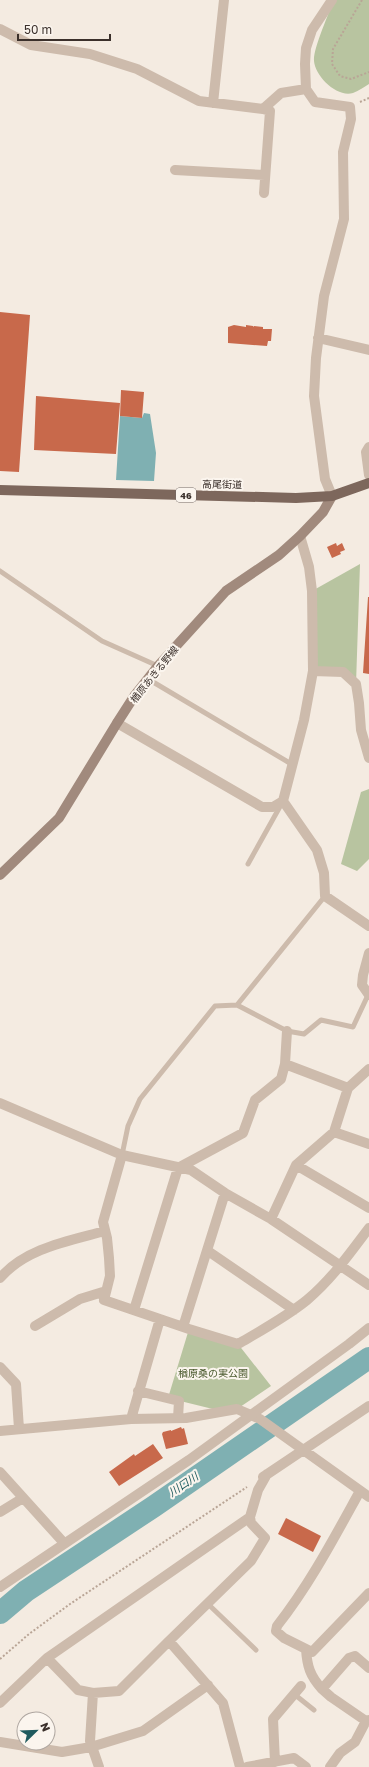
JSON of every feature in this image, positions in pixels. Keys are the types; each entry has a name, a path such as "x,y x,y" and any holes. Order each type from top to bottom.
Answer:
{"main road":[{"name":"高尾街道","path":"0,490 296,498 332,496 369,483"},
{"name":"楢原あきる野線","path":"0,875 59,818 117,723 158,666 226,591 279,555 300,536 323,512 332,496"}],"street":[{"path":"213,103 224,0"},
{"path":"332,0 312,30 308,39 305,64 306,89 315,102 350,107 351,119 343,152 344,219 324,296 318,338 314,396 326,479 332,496"},
{"path":"0,30 31,45 90,54 136,69 199,101 270,111 264,193"},
{"path":"263,109 281,93 306,89"},
{"path":"175,170 265,175"},
{"path":"318,338 369,350"},
{"path":"369,447 366,452 369,474"},
{"path":"117,723 262,808 273,807 283,801 293,765 313,671 312,591 309,566 300,536"},
{"path":"313,671 342,672 356,684 360,703 361,730 369,758"},
{"path":"283,801 317,850 324,874 325,896 369,926"},
{"path":"369,953 362,975 362,985 369,995"},
{"path":"134,1310 178,1168 243,1133 255,1100 281,1079 285,1064 288,1031"},
{"path":"285,1064 348,1088"},
{"path":"271,1219 296,1165 334,1132 348,1088 369,1068"},
{"path":"0,1103 122,1155 190,1170 225,1193 271,1219 369,1285"},
{"path":"334,1132 369,1144"},
{"path":"122,1155 103,1222 110,1264 110,1276 104,1300 238,1344 282,1318 308,1299 342,1266 369,1228"},
{"path":"296,1165 369,1208"},
{"path":"183,1326 208,1251 225,1193"},
{"path":"0,1278 6,1272 36,1251 105,1231"},
{"path":"208,1251 294,1310"},
{"path":"35,1326 80,1299 106,1291"},
{"path":"131,1419 160,1319"},
{"path":"0,1587 189,1460 369,1328"},
{"path":"0,1367 16,1384 19,1429"},
{"path":"138,1391 179,1401 178,1418"},
{"path":"256,1481 301,1449 358,1415 369,1406"},
{"path":"0,1431 131,1419 178,1418 237,1409 260,1419 369,1497"},
{"path":"358,1415 369,1411"},
{"path":"0,1472 64,1543"},
{"path":"47,1658 78,1690 93,1693 119,1691 251,1561 264,1538 251,1522 250,1517 258,1490 267,1474"},
{"path":"360,1491 321,1562 296,1602 277,1626 276,1631 284,1638 312,1652 369,1594"},
{"path":"0,1512 23,1498"},
{"path":"0,1703 47,1658 250,1517"},
{"path":"169,1641 223,1703 240,1767"},
{"path":"306,1649 306,1661 313,1679 331,1697 368,1721 355,1742 340,1753 330,1767"},
{"path":"322,1689 349,1658 355,1656 369,1668"},
{"path":"0,1742 62,1752 92,1747 143,1731 208,1685"},
{"path":"274,1762 273,1719 301,1686"},
{"path":"93,1693 92,1747 99,1767"},
{"path":"246,1767 294,1758 306,1767"}],"lane":[{"path":"0,571 102,640 158,666"},
{"path":"148,679 293,765"},
{"path":"248,864 283,801"},
{"path":"237,1005 325,896"},
{"path":"122,1155 128,1126 140,1099 215,1006 237,1005 288,1031 304,1034 321,1020 354,1026 369,995"},
{"path":"208,1604 256,1650"},
{"path":"294,1694 314,1710"}],"path":[{"path":"362,0 333,49 332,64 340,76 351,79 369,72"},
{"path":"0,1659 29,1634 70,1604 256,1481"}],"green space":[{"path":"334,0 369,0 369,84 353,93 347,94 334,89 323,79 315,67 314,55"},
{"path":"360,564 356,684 343,672 313,671 312,591"},
{"path":"369,789 369,859 357,871 341,864 361,792"},
{"name":"楢原桑の実公園","path":"189,1329 238,1344 271,1386 237,1409 221,1411 168,1398"}],"water":[{"path":"144,413 150,414 156,453 154,481 116,480 120,416 142,418"}],"building":[{"path":"0,312 30,315 19,472 0,471"},
{"path":"234,325 246,327 246,325 263,327 263,329 272,329 271,341 268,341 267,346 228,343 228,327"},
{"path":"121,390 144,392 142,418 120,416"},
{"path":"36,396 120,403 116,454 34,450"},
{"path":"336,543 337,546 342,543 345,550 340,552 341,554 332,558 327,547"},
{"path":"369,597 369,674 363,673"},
{"path":"181,1427 182,1429 184,1428 188,1444 166,1449 162,1434 163,1432"},
{"path":"153,1444 163,1458 119,1486 109,1472 134,1454 135,1456"},
{"path":"286,1518 321,1536 313,1552 278,1534"}],"waterway":[{"name":"川口川","path":"0,1613 26,1591 153,1507 369,1358"}]}
